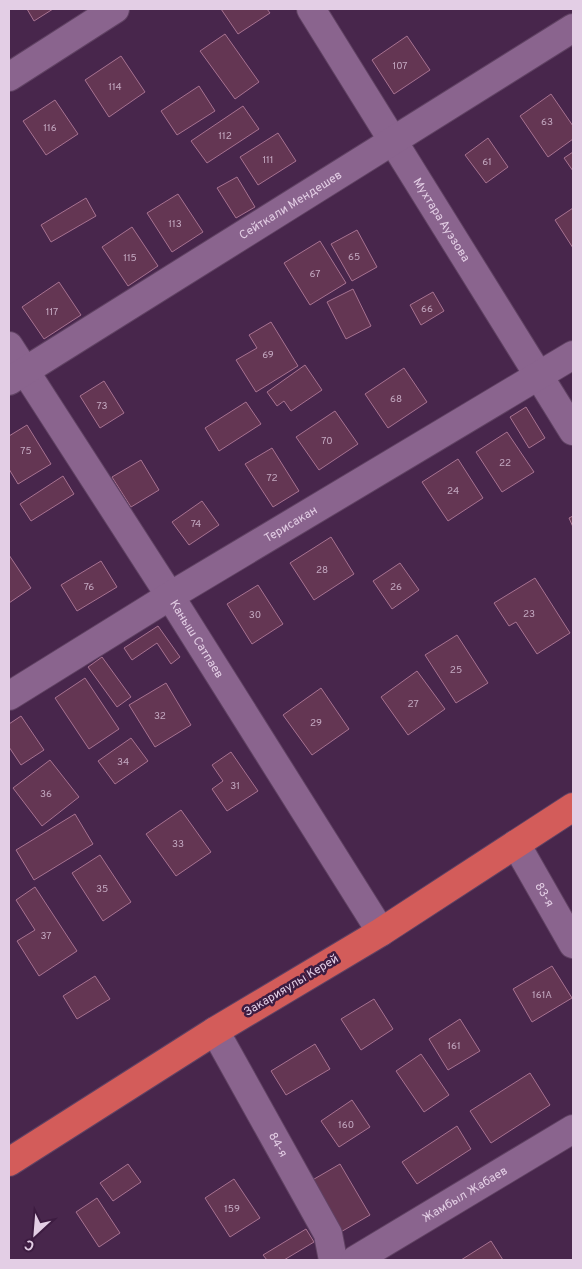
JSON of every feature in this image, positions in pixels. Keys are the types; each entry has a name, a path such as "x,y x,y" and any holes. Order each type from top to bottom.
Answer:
{"highway":[{"name":"Закарияулы Керей","path":"9,1162 215,1031 381,932 573,807"}],"street":[{"path":"9,77 115,9"},
{"name":"Мухтара Ауэзова","path":"310,9 573,431"},
{"name":"Сейткали Мендешев","path":"17,376 573,28"},
{"name":"Каныш Сатпаев","path":"9,346 17,376 170,596 381,932"},
{"name":"Терисакан","path":"9,696 170,596 573,355"},
{"name":"83-я","path":"516,844 573,944"},
{"name":"84-я","path":"215,1031 328,1234 333,1260"},
{"name":"Жамбыл Жабаев","path":"355,1260 573,1129"}],"building":[{"path":"27,9 53,9 34,21"},
{"path":"221,9 267,9 270,13 238,34"},
{"path":"225,34 259,82 235,99 200,51"},
{"path":"407,36 430,70 394,94 372,60"},
{"path":"121,56 145,92 109,117 85,80"},
{"path":"199,86 215,111 177,135 161,111"},
{"path":"551,94 573,126 573,139 548,157 520,116"},
{"path":"55,100 78,134 46,155 23,121"},
{"path":"243,106 259,129 207,163 191,141"},
{"path":"278,133 296,161 258,185 240,157"},
{"path":"488,138 508,167 486,183 465,155"},
{"path":"573,152 573,171 564,158"},
{"path":"237,177 255,207 236,218 217,188"},
{"path":"178,194 203,232 172,252 147,213"},
{"path":"86,198 96,216 51,242 41,225"},
{"path":"573,208 573,248 555,220"},
{"path":"132,227 158,266 128,286 102,247"},
{"path":"357,230 377,267 352,281 331,244"},
{"path":"320,241 346,283 310,305 284,263"},
{"path":"59,282 81,315 44,339 22,307"},
{"path":"353,289 371,326 346,339 327,302"},
{"path":"433,292 444,311 421,325 410,305"},
{"path":"271,322 298,366 256,392 236,360 257,348 249,335"},
{"path":"305,365 322,390 291,411 284,401 277,406 267,392"},
{"path":"404,368 427,402 388,428 365,394"},
{"path":"104,381 124,413 100,428 80,396"},
{"path":"246,402 261,424 219,451 205,428"},
{"path":"526,407 545,438 529,448 510,417"},
{"path":"335,411 358,444 319,470 296,437"},
{"path":"27,425 51,464 18,484 9,469 9,436"},
{"path":"507,432 534,472 502,492 476,452"},
{"path":"272,448 299,491 273,507 245,464"},
{"path":"458,459 483,498 448,521 422,482"},
{"path":"141,460 159,490 131,507 112,477"},
{"path":"63,476 74,494 31,521 20,504"},
{"path":"202,501 219,525 189,545 172,522"},
{"path":"573,516 573,527 569,518"},
{"path":"331,537 354,574 314,600 290,563"},
{"path":"9,555 31,588 9,603"},
{"path":"101,561 117,587 77,611 61,585"},
{"path":"400,563 419,590 392,609 373,581"},
{"path":"535,578 570,633 537,654 516,622 509,626 494,603"},
{"path":"258,585 283,624 252,644 227,604"},
{"path":"158,626 180,657 171,664 157,643 132,660 124,648"},
{"path":"457,635 488,683 456,703 425,655"},
{"path":"102,657 131,697 117,707 88,667"},
{"path":"417,671 445,709 408,735 381,697"},
{"path":"85,678 119,729 89,749 55,698"},
{"path":"166,683 191,725 155,747 129,705"},
{"path":"321,688 349,729 312,755 283,715"},
{"path":"21,716 44,750 21,765 9,747 9,724"},
{"path":"131,738 148,761 115,784 98,761"},
{"path":"231,752 258,791 227,811 212,789 223,781 212,765"},
{"path":"50,760 79,797 42,826 13,788"},
{"path":"181,810 211,852 176,876 146,834"},
{"path":"75,814 93,844 34,880 16,850"},
{"path":"100,855 131,902 103,921 72,873"},
{"path":"35,887 77,951 39,976 17,941 35,930 16,900"},
{"path":"552,966 572,998 532,1022 513,989"},
{"path":"95,976 110,999 77,1019 63,996"},
{"path":"374,999 393,1029 361,1050 341,1019"},
{"path":"460,1019 480,1051 448,1070 429,1039"},
{"path":"315,1044 330,1069 286,1095 271,1071"},
{"path":"421,1054 449,1095 424,1112 396,1071"},
{"path":"530,1073 550,1105 491,1143 470,1111"},
{"path":"352,1100 370,1127 339,1147 321,1121"},
{"path":"457,1126 471,1149 417,1184 402,1162"},
{"path":"128,1164 141,1182 113,1201 100,1183"},
{"path":"340,1164 370,1215 339,1233 309,1182"},
{"path":"234,1179 260,1218 230,1237 205,1198"},
{"path":"97,1198 120,1233 99,1247 76,1212"},
{"path":"306,1229 314,1242 284,1260 267,1260 263,1255"},
{"path":"491,1241 503,1260 461,1260"}]}
